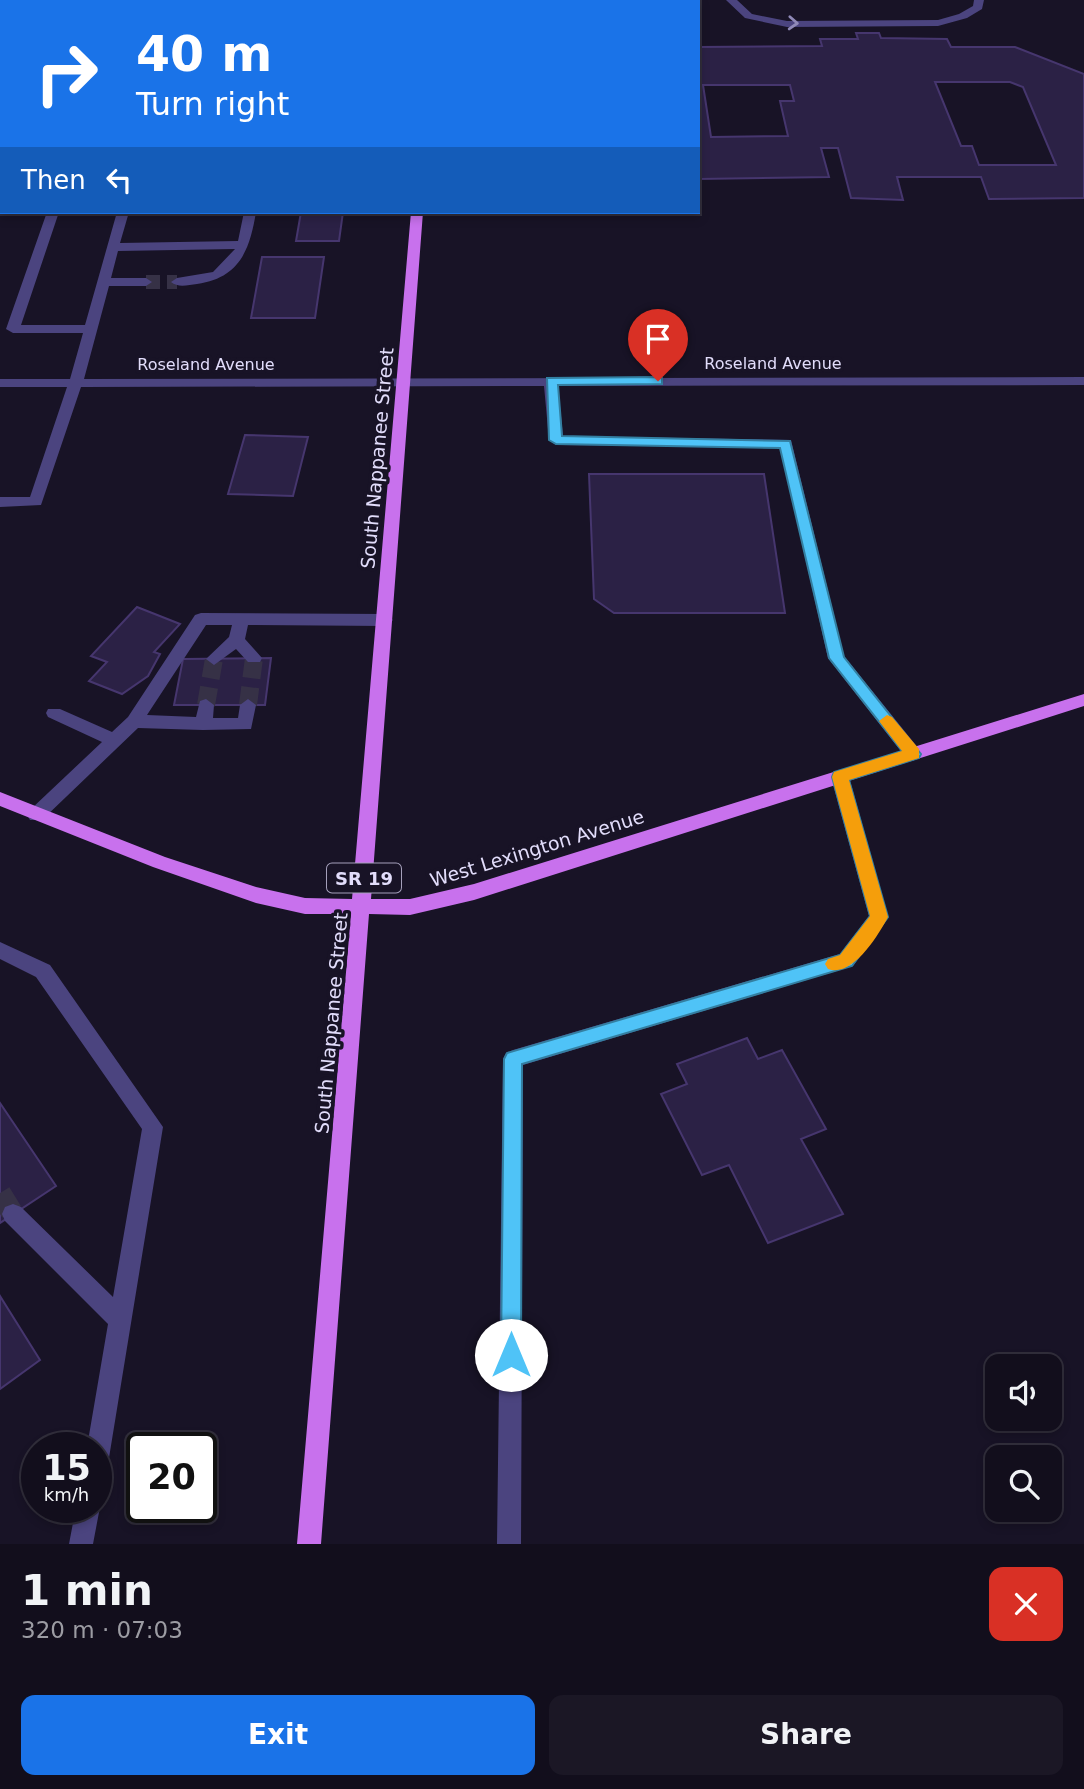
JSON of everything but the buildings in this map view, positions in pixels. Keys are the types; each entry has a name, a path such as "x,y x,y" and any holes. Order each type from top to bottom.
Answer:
{"main road":[{"name":"South Nappanee Street","path":"309,1544 417,214"},
{"name":"West Lexington Avenue","path":"0,799 36,815 256,895 305,906 410,907 474,892 1084,700"}],"street":[{"path":"732,0 749,16 787,24 938,23 963,16 979,4"},
{"path":"52,214 13,329 90,329"},
{"path":"0,502 36,502 76,382 122,214"},
{"path":"177,282 201,281 226,271 244,245 250,214"},
{"path":"113,247 244,245"},
{"path":"103,282 146,282"},
{"path":"551,381 556,440 786,443 836,658 913,754"},
{"name":"Roseland Avenue","path":"0,383 1084,381"},
{"path":"36,815 134,721 201,619 385,620"},
{"path":"214,659 237,640 241,620"},
{"path":"237,640 254,658"},
{"path":"203,724 206,705"},
{"path":"134,721 245,724 248,705"},
{"path":"54,713 114,740"},
{"path":"509,1544 513,1059 846,960 879,917 840,777"},
{"path":"0,950 43,971 153,1126 101,1432"},
{"path":"13,1214 120,1319"},
{"path":"81,1544 85,1523"}],"tunnel":[{"path":"146,282 177,282"},
{"path":"248,705 254,658"},
{"path":"206,705 214,659"},
{"path":"0,1193 13,1214"}],"slow traffic":[{"path":"834,964 846,960 879,917 840,777 913,754 887,721"}],"route":[{"path":"511,1355 513,1059 846,960 879,917 840,777 913,754 836,658 786,443 556,440 551,381 658,381"}]}
